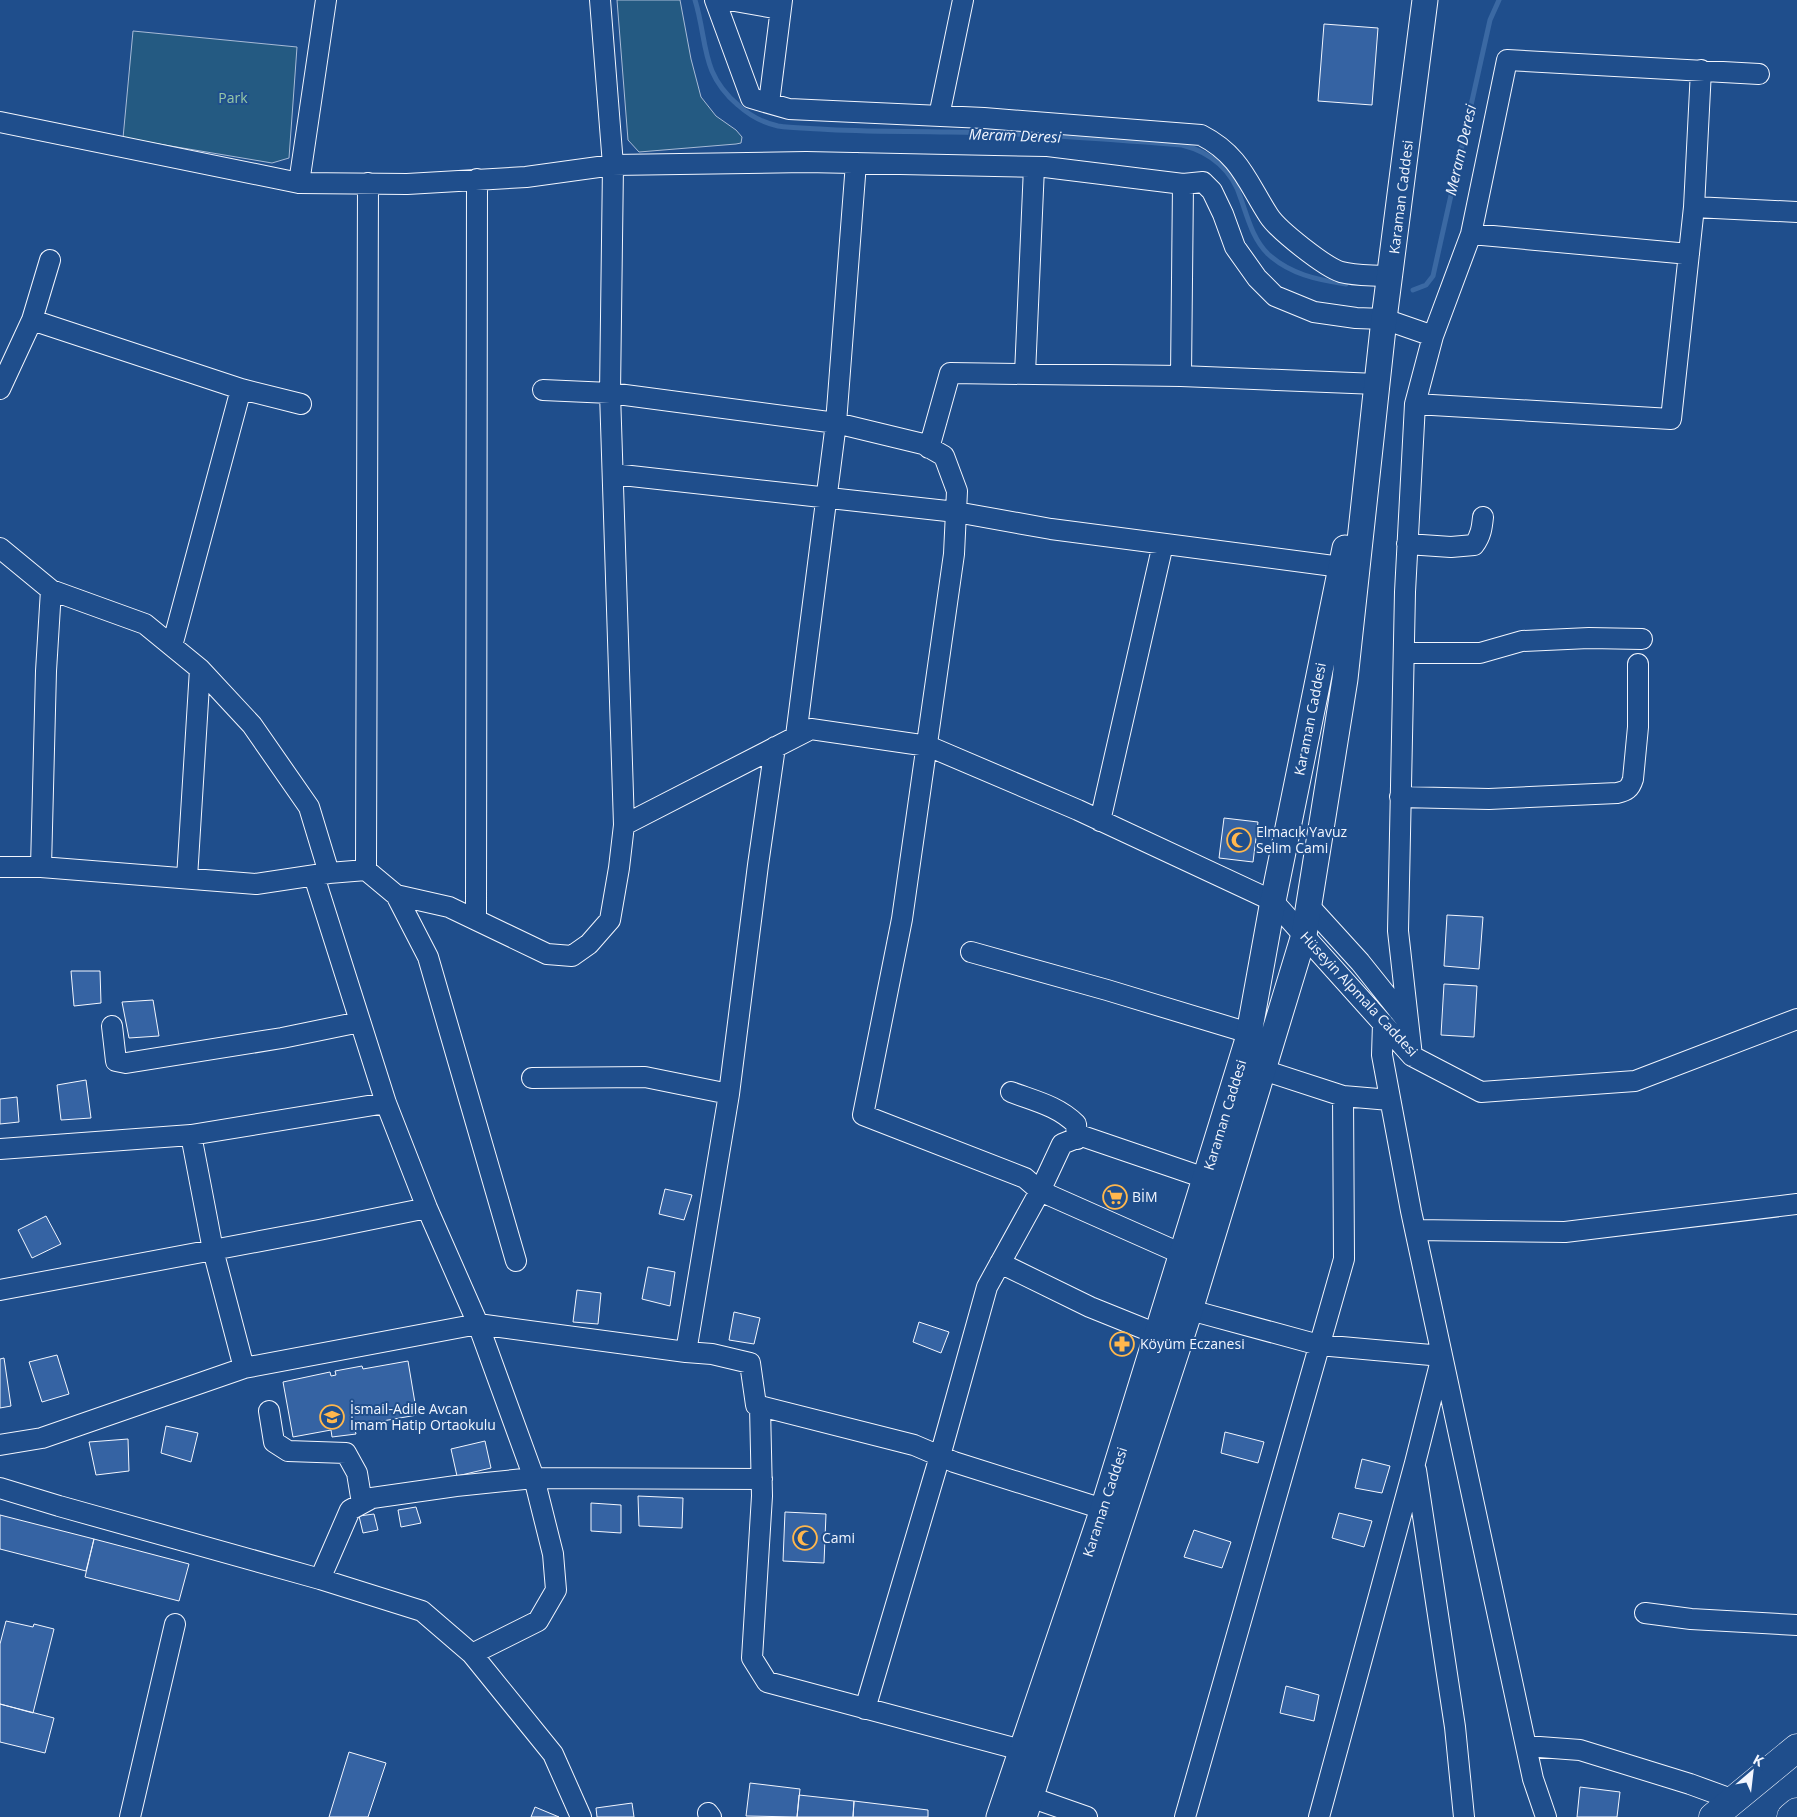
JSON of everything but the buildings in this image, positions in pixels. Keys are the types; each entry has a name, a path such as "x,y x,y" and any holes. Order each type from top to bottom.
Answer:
{"highway":[{"path":"1713,1817 1797,1748"},
{"path":"1791,1817 1797,1812"}],"main road":[{"name":"Karaman Caddesi","path":"1027,1807 1190,1310 1304,935 1345,679 1384,319 1425,0"},
{"name":"Karaman Caddesi","path":"999,1817 1103,1509 1249,1033 1273,901 1377,389"}],"street":[{"path":"299,183 326,0"},
{"path":"396,895 449,907 547,954 572,956 590,944 610,920 624,825 610,393 614,165 600,0"},
{"path":"715,0 751,98 789,109 984,118 1202,135 1214,142 1236,161 1270,218 1315,258 1340,272 1390,277"},
{"path":"729,0 781,4 769,103"},
{"path":"939,116 963,0"},
{"path":"1412,1056 1398,931 1407,544 1415,404 1433,336 1471,234 1507,60 1759,74"},
{"path":"1415,404 1671,419 1694,207 1702,70"},
{"path":"0,122 299,183 407,184 526,177 614,165 806,162 1034,167 1183,184 1203,182 1212,191 1235,247 1257,278 1275,296 1314,312 1356,318 1384,319 1433,336"},
{"path":"796,736 836,423 856,163"},
{"path":"1025,374 1034,167"},
{"path":"476,180 476,919"},
{"path":"366,870 368,184"},
{"path":"1181,376 1183,184"},
{"path":"1694,207 1797,212"},
{"path":"1471,234 1689,254"},
{"path":"0,389 32,320 50,260"},
{"path":"32,320 241,389 301,404"},
{"path":"929,448 950,372 1181,376 1377,389"},
{"path":"172,646 241,389"},
{"path":"543,390 610,393 836,423 922,444 944,456 957,491 954,554 902,919 863,1115 1025,1178 1040,1191 1182,1254"},
{"path":"613,474 956,512 1051,529 1341,567"},
{"path":"1407,544 1474,545 1478,539 1483,517"},
{"path":"1100,820 1163,544"},
{"path":"0,548 51,590 145,624 200,669 252,726 309,807 321,875 360,1022 386,1103 427,1208 478,1324 534,1478 553,1554 556,1590 538,1621 472,1654"},
{"path":"41,867 46,671 51,590"},
{"path":"1404,653 1480,653 1522,641 1589,638 1642,639"},
{"path":"1400,798 1489,799 1617,793 1625,791 1631,786 1633,779 1638,727 1638,664"},
{"path":"187,878 200,669"},
{"path":"624,825 810,729 928,746 1100,820 1273,901"},
{"path":"686,1352 729,1094 775,747"},
{"path":"0,867 41,867 256,884 366,870 396,895 428,957 516,1261"},
{"name":"Hüseyin Alpmala Caddesi","path":"1273,901 1412,1056 1481,1092 1635,1081 1797,1019"},
{"path":"1309,906 1360,962 1408,1022"},
{"path":"971,952 1107,990 1249,1033"},
{"path":"112,1026 116,1061 126,1063 282,1038 360,1022"},
{"path":"1383,1023 1382,1055 1415,1230 1533,1779 1546,1817"},
{"path":"1263,1070 1342,1096 1390,1100"},
{"path":"532,1078 645,1077 729,1094"},
{"path":"1011,1092 1056,1108 1066,1114 1076,1124 1077,1139"},
{"path":"1185,1817 1344,1259 1342,1096"},
{"path":"0,1149 191,1135 386,1103"},
{"path":"191,1135 213,1250 244,1368"},
{"path":"865,1709 940,1456 987,1287 1040,1191 1062,1144 1082,1136 1205,1178"},
{"path":"1415,1230 1565,1232 1797,1204"},
{"path":"0,1290 427,1208"},
{"path":"1000,1263 1090,1307 1157,1334"},
{"path":"1190,1310 1319,1345 1442,1356"},
{"path":"0,1445 42,1438 244,1368 478,1324 712,1354 750,1363 756,1406 914,1445 954,1462 1103,1509"},
{"path":"1319,1817 1442,1356"},
{"path":"760,1406 762,1479 752,1658 767,1682 1021,1750"},
{"path":"269,1411 274,1442 288,1451 346,1452 357,1474 362,1503"},
{"path":"1415,1463 1455,1727 1464,1817"},
{"path":"320,1579 350,1510 372,1498 456,1486 534,1478 762,1479"},
{"path":"0,1488 320,1579 422,1611 472,1654 553,1754 581,1817"},
{"path":"1645,1613 1797,1625"},
{"path":"130,1817 176,1624"},
{"path":"1526,1746 1580,1750 1690,1784 1734,1800"},
{"path":"1027,1807 1087,1817"}],"green space":[{"path":"617,0 680,0 691,59 701,97 716,116 736,130 742,137 741,143 639,152 628,140"},
{"name":"Park","path":"133,31 297,47 289,158 272,163 123,138"}],"waterway":[{"name":"Meram Deresi","path":"695,0 707,56 717,81 738,105 762,121 778,126 799,128 1006,134 1182,145 1193,148 1211,158 1226,171 1237,189 1255,235 1268,254 1285,267 1304,275 1346,284"},
{"name":"Meram Deresi","path":"1413,290 1426,285 1433,276 1490,20 1499,0"}],"place":[{"name":"Elmacık Yavuz Selim Cami","path":"1239,840"},
{"name":"BİM","path":"1115,1197"},
{"name":"Köyüm Eczanesi","path":"1122,1344"},
{"name":"İsmail-Adile Avcan İmam Hatip Ortaokulu","path":"332,1417"},
{"name":"Cami","path":"805,1538"}]}
